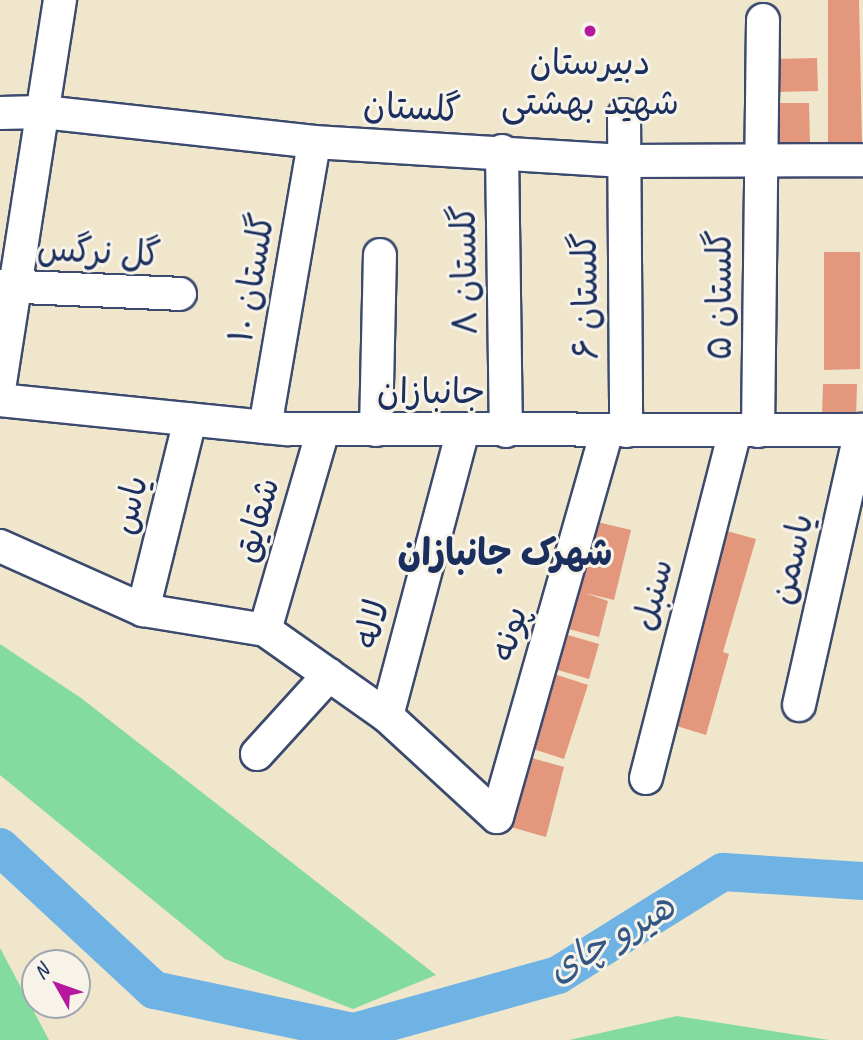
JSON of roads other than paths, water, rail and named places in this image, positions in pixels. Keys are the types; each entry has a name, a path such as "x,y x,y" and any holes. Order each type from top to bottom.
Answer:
{"street":[{"path":"0,383 8,286 43,112 60,0"},
{"name":"گلستان ۵","path":"747,431 763,20"},
{"name":"گلستان","path":"0,113 43,112 314,142 502,151 623,161 863,160"},
{"name":"گلستان ۶","path":"616,431 624,115"},
{"name":"گلستان ۱۰","path":"265,427 314,142"},
{"name":"گلستان ۸","path":"502,151 506,431"},
{"path":"376,430 380,256"},
{"name":"گل نرگس","path":"8,286 180,294"},
{"name":"جانبازان","path":"0,400 265,427 323,430 862,430"},
{"name":"یاس","path":"143,610 191,420"},
{"name":"شقایق","path":"265,631 323,430"},
{"name":"لاله","path":"387,716 463,430"},
{"name":"یاسمن","path":"799,705 862,430"},
{"name":"پونه","path":"387,716 498,817 616,431"},
{"name":"سنبل","path":"646,778 747,431"},
{"path":"0,546 143,610 265,631 387,716"},
{"path":"257,754 329,675"}],"waterway":[{"name":"هیرو چای","path":"0,847 154,990 354,1032 558,975 723,872 863,881"}],"place":[{"name":"دبیرستان شهید بهشتی","path":"590,31"}],"district":[{"name":"شهرک جانبازان","path":"505,553"}]}
